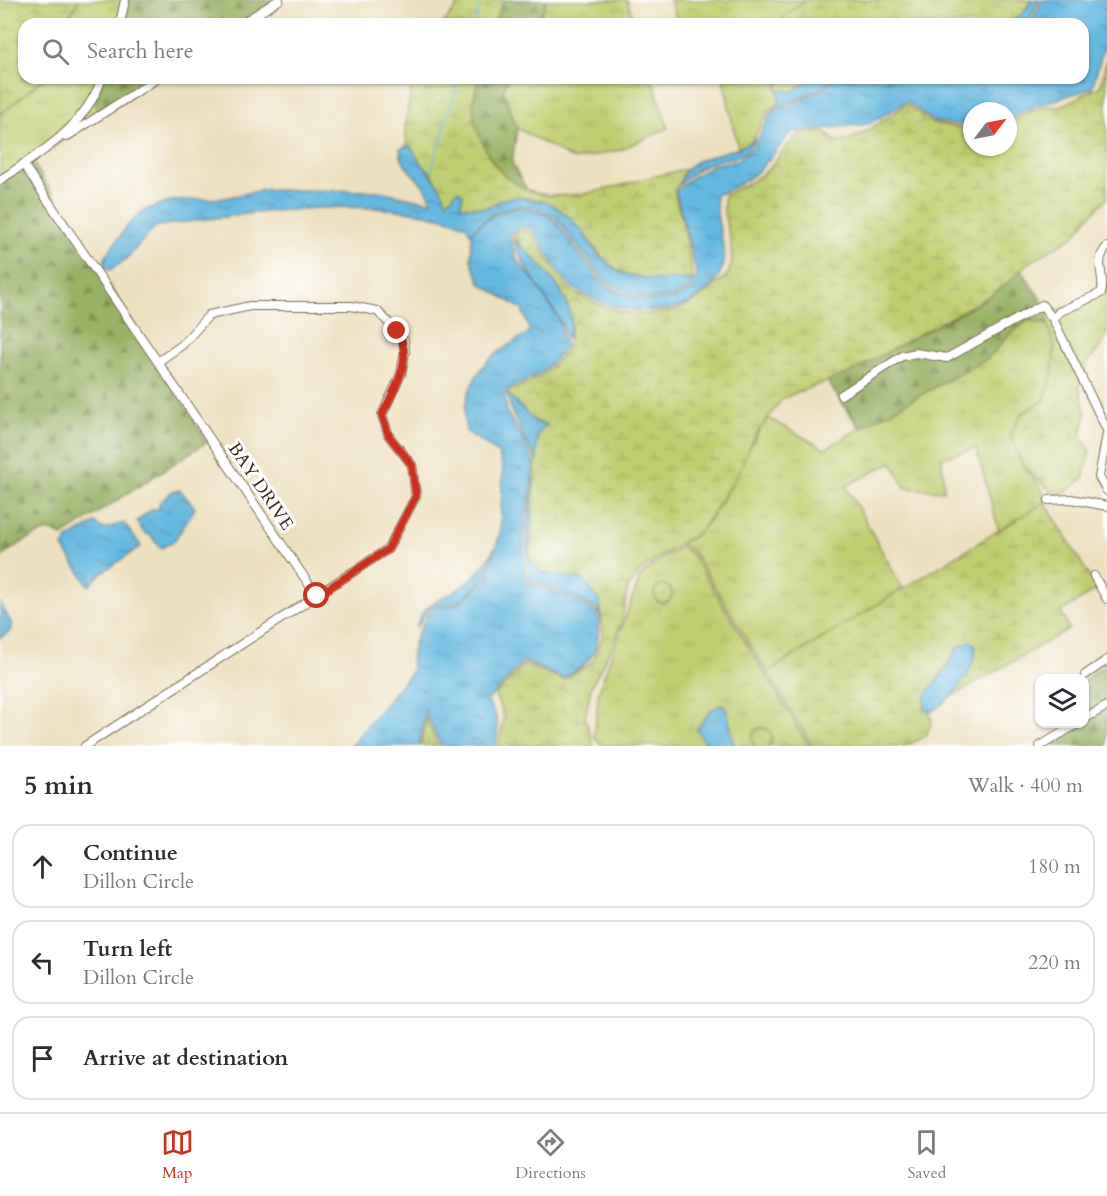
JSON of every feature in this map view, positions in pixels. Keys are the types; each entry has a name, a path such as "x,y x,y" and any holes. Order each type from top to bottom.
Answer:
{"street":[{"path":"121,18 125,0"},
{"path":"251,18 279,0"},
{"path":"49,147 81,116 100,84"},
{"path":"0,180 149,84"},
{"name":"BAY DRIVE","path":"24,164 317,596"},
{"path":"1053,319 1059,312 1101,293 1104,285 1099,262 1107,248"},
{"path":"841,395 902,356 916,353 947,358 1042,305 1053,319 1107,432 1099,477 1107,491"},
{"path":"85,746 388,549 416,496 412,465 389,436 382,415 401,374 405,352 400,336 377,311 351,306 250,306 209,315 182,345 159,361"},
{"path":"1049,500 1071,500 1107,506"},
{"path":"1094,576 1107,600"},
{"path":"1086,674 1107,660"},
{"path":"1089,716 1107,706"},
{"path":"1040,746 1069,728"}],"green space":[{"path":"0,0 79,0 68,18 18,18 18,84 37,84 0,115"},
{"path":"79,0 128,0 124,18 68,18"},
{"path":"128,0 274,0 247,18 124,18"},
{"path":"462,0 504,0 496,18 448,18"},
{"path":"504,0 546,0 544,9 538,18 496,18"},
{"path":"546,0 627,0 633,18 538,18 544,9"},
{"path":"670,0 805,0 784,18 676,18"},
{"path":"805,0 916,0 934,3 949,0 1032,0 1024,12 1016,18 783,18"},
{"path":"1107,58 1107,198 1074,236 1024,266 1009,282 989,296 849,373 783,398 756,434 736,477 700,532 659,557 640,572 628,588 621,623 591,687 585,718 594,746 498,746 504,717 495,695 525,664 563,680 593,662 603,635 600,602 579,578 550,575 538,569 528,558 538,434 545,424 523,412 507,392 527,384 555,363 569,346 571,321 561,292 512,235 521,230 531,232 564,283 577,294 598,304 638,314 678,309 696,300 727,276 732,263 731,241 724,214 724,195 764,173 799,134 824,131 835,140 852,139 907,104 932,123 963,128 963,156 1017,156 1017,119 1046,106 1059,107 1101,86"},
{"path":"37,84 103,84 100,116 0,182 0,115"},
{"path":"101,84 148,84 100,116 95,105"},
{"path":"412,84 478,84 473,112 485,149 492,161 511,181 533,192 558,196 584,194 689,169 674,191 685,230 693,279 677,281 637,277 618,270 605,260 572,221 558,209 540,200 504,199 483,209 460,206 463,195 455,193 447,203 432,173 419,162 411,147 407,146 405,127"},
{"path":"477,84 506,84 503,90 517,128 512,163 527,190 506,177 489,156 477,131 474,118 474,96"},
{"path":"506,84 654,84 668,128 620,150 574,160 517,128 503,90"},
{"path":"724,84 778,84 780,102 765,117 754,138 738,148"},
{"path":"779,84 803,84 792,92 778,89"},
{"path":"32,161 207,442 62,536 49,530 23,542 0,559 0,182"},
{"path":"1021,269 1049,313 1048,325 1029,320 1010,334 987,359 860,428 826,380 860,366 970,308 984,300"},
{"path":"1107,285 1107,338 1089,361 1079,386 1086,415 1081,434 1090,451 1083,479 1058,497 1024,467 1010,436 1021,414 1044,401 1054,360 1054,345 1048,325 1049,313 1087,301"},
{"path":"1029,320 1048,325 1054,344 1053,372 1044,401 1021,414 1024,467 1042,489 1046,503 999,531 976,448 942,458 944,491 905,488 892,462 846,486 903,589 767,672 694,553 683,545 678,545 701,530 711,517 768,418 825,449 932,386 987,359 1010,334"},
{"path":"1045,502 1097,589 1061,612 1069,629 951,697 968,672 974,658 975,644 959,646 926,702 925,709 929,712 932,721 926,736 906,746 812,746 767,672"},
{"path":"681,547 692,554 809,746 601,746 594,736 599,690 640,577 660,559"},
{"path":"663,585 669,588 672,594 669,600 663,603 657,600 654,594 657,588"},
{"path":"1107,664 1107,702 1089,713 1089,676"},
{"path":"1107,709 1107,746 1056,746 1053,741 1075,728 1089,728 1089,720"},
{"path":"426,718 438,746 421,746"},
{"path":"758,729 766,729 771,734 771,742 768,746 756,746 753,742 753,734"}],"water":[{"path":"1032,0 1039,0 1030,18 1016,18 1024,12"},
{"path":"1042,0 1107,0 1107,37 1092,88 1027,109 1017,115 1017,102 963,102 963,126 933,121 907,101 869,124 791,132 774,154 751,177 716,195 724,253 723,267 712,286 696,299 677,307 635,310 593,299 569,284 533,229 521,227 509,234 517,260 535,282 558,319 566,345 539,374 504,391 507,413 523,439 534,465 523,534 526,582 575,599 597,613 597,645 582,667 562,678 524,661 487,701 497,722 495,746 441,746 425,711 419,746 351,746 412,671 412,653 416,638 433,608 457,605 488,578 500,532 503,468 498,453 466,431 466,401 473,382 484,365 530,331 522,309 481,284 471,260 472,231 494,215 520,207 552,217 601,281 619,292 649,300 673,299 691,290 697,276 676,191 688,180 712,165 738,160 753,149 771,113 820,91 829,84 1089,84 1089,18 1033,18"},
{"path":"803,84 825,84 773,109 780,102 778,89 792,92"},
{"path":"756,138 747,151 708,164 680,184 684,173 691,165 712,155 747,144"},
{"path":"411,147 435,180 447,202 458,190 463,195 460,206 485,208 504,199 517,197 550,203 569,217 582,230 598,255 621,273 655,280 693,279 689,288 672,297 650,298 621,289 603,279 554,215 521,205 493,213 470,233 466,225 430,215 392,209 353,207 272,211 157,226 123,262 109,270 104,266 106,255 128,225 143,211 170,201 225,198 263,190 297,190 378,191 431,202 426,189 401,157 400,149"},
{"path":"514,240 546,271 564,298 570,311 571,325 567,338 555,312 525,265"},
{"path":"507,393 536,423 546,425 538,434 536,462 515,419"},
{"path":"534,477 529,558 533,565 546,573 584,580 600,602 601,624 599,611 576,597 529,580 526,533"},
{"path":"180,490 195,508 174,541 161,548 150,535 144,533 137,521 152,509 159,509 159,503 173,491"},
{"path":"95,523 103,529 124,523 141,546 100,574 89,586 63,547 67,539"},
{"path":"494,548 486,576 456,603 431,606 416,628 423,612 429,606 457,590 477,573"},
{"path":"0,603 12,624 10,631 0,638"},
{"path":"971,641 975,644 975,654 962,684 938,707 930,712 925,709 925,696 946,670 959,646"},
{"path":"723,704 728,714 734,746 706,745 697,729 711,710"}],"waterway":[{"path":"476,18 481,0"},
{"path":"431,172 457,84"}],"route":[{"path":"317,596 388,549 416,496 412,465 389,436 382,415 401,374 405,352 404,341 397,331"}]}
